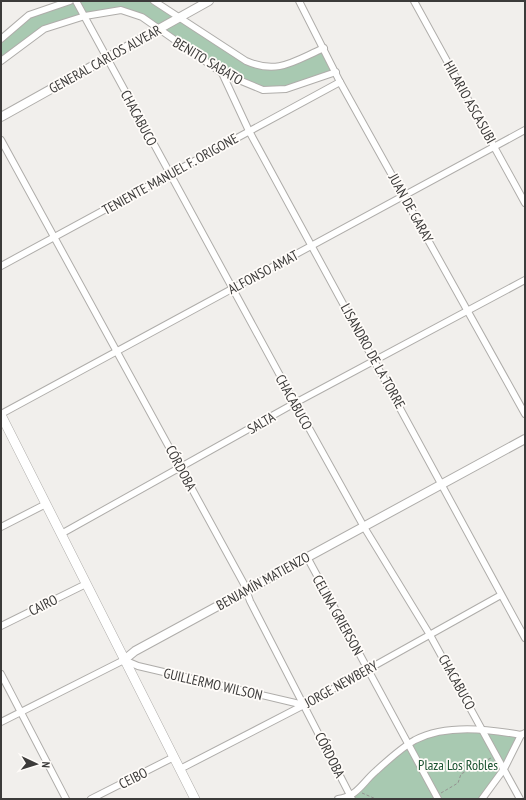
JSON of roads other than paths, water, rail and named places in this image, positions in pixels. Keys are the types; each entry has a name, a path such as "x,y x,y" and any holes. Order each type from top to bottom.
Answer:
{"main road":[{"path":"1,414 3,425 46,504 195,799"}],"street":[{"path":"1,39 29,15 70,1"},
{"name":"CHACABUCO","path":"76,1 295,403 364,527 430,634 520,799"},
{"name":"BENITO SABATO","path":"154,1 246,61 261,67 280,67 324,48"},
{"name":"GENERAL CARLOS ALVEAR","path":"1,117 209,1"},
{"name":"JUAN DE GARAY","path":"299,1 340,82 405,196 525,414"},
{"name":"HILARIO ASCASUBI","path":"414,1 525,203"},
{"name":"BENITO SABATO","path":"1,62 44,29 85,16 121,10 142,17 158,30 222,73 255,88 270,91 291,88 336,72"},
{"name":"LISANDRO DE LA TORRE","path":"222,73 249,131 376,360 525,638"},
{"name":"TENIENTE MANUEL F. ORIGONE","path":"1,266 340,82"},
{"name":"ALFONSO AMAT","path":"1,414 525,130"},
{"name":"CÓRDOBA","path":"1,140 181,468 352,798"},
{"name":"SALTA","path":"61,534 295,403 525,280"},
{"name":"BENJAMÍN MATIENZO","path":"1,722 124,660 135,651 525,439"},
{"path":"1,527 46,504"},
{"name":"CELINA GRIERSON","path":"307,558 437,797"},
{"name":"CAIRO","path":"1,626 86,584"},
{"name":"JORGE NEWBERY","path":"180,769 304,705 501,595"},
{"name":"GUILLERMO WILSON","path":"124,660 138,666 304,705"},
{"path":"1,674 66,799"},
{"path":"338,799 352,798 356,791 375,772 408,744 423,736 439,732 483,729 523,734 504,770 482,799"},
{"name":"CEIBO","path":"91,799 174,757"}],"park label":[{"name":"Plaza Los Robles","path":"458,765"}]}
